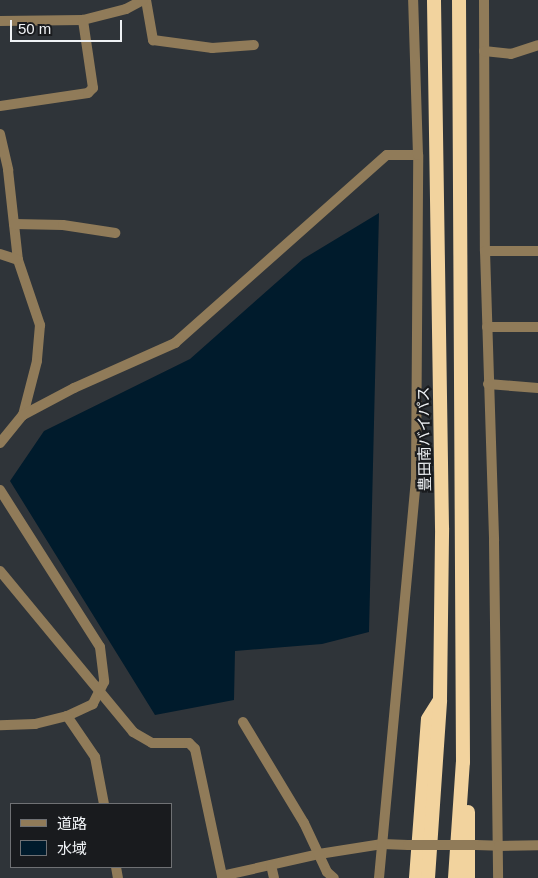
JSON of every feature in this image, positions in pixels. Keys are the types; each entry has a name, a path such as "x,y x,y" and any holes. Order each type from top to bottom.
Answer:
{"highway":[{"name":"豊田南バイパス","path":"428,878 440,700 442,528 434,0"},
{"path":"455,878 463,762 460,0"},
{"path":"416,878 428,719 440,700"},
{"path":"463,762 469,825 468,878"}],"street":[{"path":"0,21 83,20 126,9 144,0 153,40 212,48 254,45"},
{"path":"379,878 416,476 418,155 412,0"},
{"path":"484,0 486,327 498,878"},
{"path":"0,106 88,93 92,88 83,20"},
{"path":"484,51 511,54 538,45"},
{"path":"0,134 18,260 40,325 37,360 23,415"},
{"path":"0,443 23,415 74,388 175,343 387,155 418,155"},
{"path":"14,224 63,225 115,234"},
{"path":"485,251 538,251"},
{"path":"0,254 18,260"},
{"path":"486,327 538,327"},
{"path":"488,384 538,388"},
{"path":"0,490 100,647 104,682 100,694 93,704 66,716 36,724 0,725"},
{"path":"0,571 133,732 152,743 189,743 195,749 222,877 319,854 382,844 538,845"},
{"path":"66,716 95,757 104,803"},
{"path":"243,722 319,854 326,872 334,878"},
{"path":"271,865 274,878"}],"water":[{"path":"379,213 369,632 322,644 235,651 234,700 155,715 10,481 44,431 190,359 303,259"}]}
